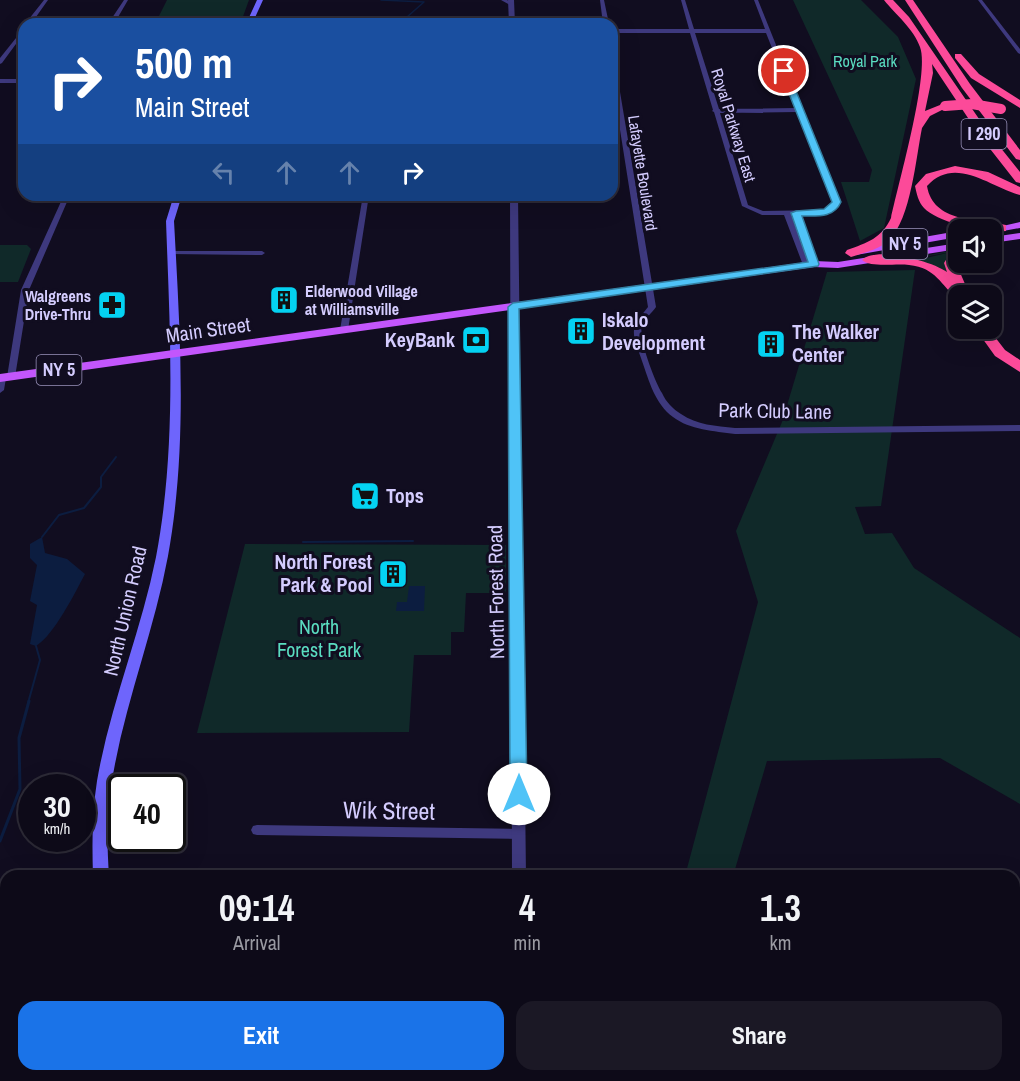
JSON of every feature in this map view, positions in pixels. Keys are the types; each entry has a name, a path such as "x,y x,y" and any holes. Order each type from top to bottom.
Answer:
{"highway":[{"name":"I 290","path":"888,0 906,19 984,134 1020,180"},
{"name":"I 290","path":"912,1 966,86 1020,157"},
{"path":"912,1 967,68 1020,105"},
{"path":"851,253 883,240 891,234 897,218 928,73 925,47"},
{"path":"916,128 926,114 945,106 972,104 1001,109 1020,116"},
{"path":"955,219 943,215 925,201 921,186 926,179 935,174 959,171 986,175 1020,192"},
{"path":"868,260 898,259 928,265 946,274 954,285"},
{"path":"990,339 1000,354 1020,364"}],"main road":[{"path":"252,18 260,0"},
{"name":"North Union Road","path":"101,870 100,821 107,768 146,627 164,541 175,421 176,354 170,221 176,201"},
{"path":"1002,228 1020,225"},
{"name":"Main Street","path":"3,381 176,354 810,264 831,257 948,236"},
{"path":"1002,239 1020,236"},
{"name":"Main Street","path":"810,264 838,265 948,249"}],"street":[{"path":"32,18 46,0"},
{"path":"115,18 126,0"},
{"path":"503,0 512,2 512,18"},
{"path":"602,0 605,18"},
{"name":"Royal Parkway East","path":"683,0 745,207 757,212 788,213 826,212 834,208 836,202 800,110"},
{"path":"715,111 800,110 756,0"},
{"path":"980,0 1020,52"},
{"path":"618,31 768,31"},
{"path":"0,62 18,38"},
{"path":"0,81 18,81"},
{"name":"Lafayette Boulevard","path":"618,122 647,288"},
{"path":"3,381 24,290 64,201"},
{"path":"344,330 365,201"},
{"name":"North Forest Road","path":"514,201 519,870"},
{"path":"788,213 810,264"},
{"path":"796,213 810,264"},
{"path":"171,253 262,253"},
{"name":"Park Club Lane","path":"647,288 652,308 640,322 637,332 656,395 665,407 693,423 735,430 1020,428"},
{"name":"Wik Street","path":"258,830 519,834"}],"green space":[{"path":"167,0 249,0 242,18 158,18"},
{"name":"Royal Park","path":"793,0 861,0 898,37 916,79 884,228 860,241 841,182 869,182 872,170"},
{"path":"0,245 27,245 31,249 18,282 0,282"},
{"path":"948,251 948,253 911,259"},
{"path":"948,253 948,273 918,260"},
{"path":"915,270 881,506 855,507 865,534 892,533 914,568 1020,638 1020,804 940,758 767,761 735,870 687,870 758,602 736,531 782,422 827,272"},
{"name":"North Forest Park","path":"245,544 506,545 506,593 466,593 464,632 451,632 451,655 414,655 409,732 197,733"}],"water":[{"path":"42,537 45,553 67,559 85,574 57,623 36,646 30,644 37,605 30,601 37,565 30,558 30,544"},
{"path":"409,586 425,586 424,611 396,611 397,602 407,602"}],"waterway":[{"path":"381,0 424,2 407,18"},
{"path":"42,537 59,515 84,508 101,487 101,477 116,457"},
{"path":"303,542 413,541"},
{"path":"28,703 40,660 36,646"},
{"path":"0,841 20,789 19,738 29,701"}],"place":[{"name":"Elderwood Village at Williamsville","path":"284,300"},
{"name":"Walgreens Drive-Thru","path":"112,305"},
{"name":"Iskalo Development","path":"581,331"},
{"name":"KeyBank","path":"476,340"},
{"name":"The Walker Center","path":"771,344"},
{"name":"Tops","path":"365,496"},
{"name":"North Forest Park & Pool","path":"393,574"}],"route":[{"path":"519,794 513,307 814,264 796,213 830,211 836,206 836,202 784,71"}]}
